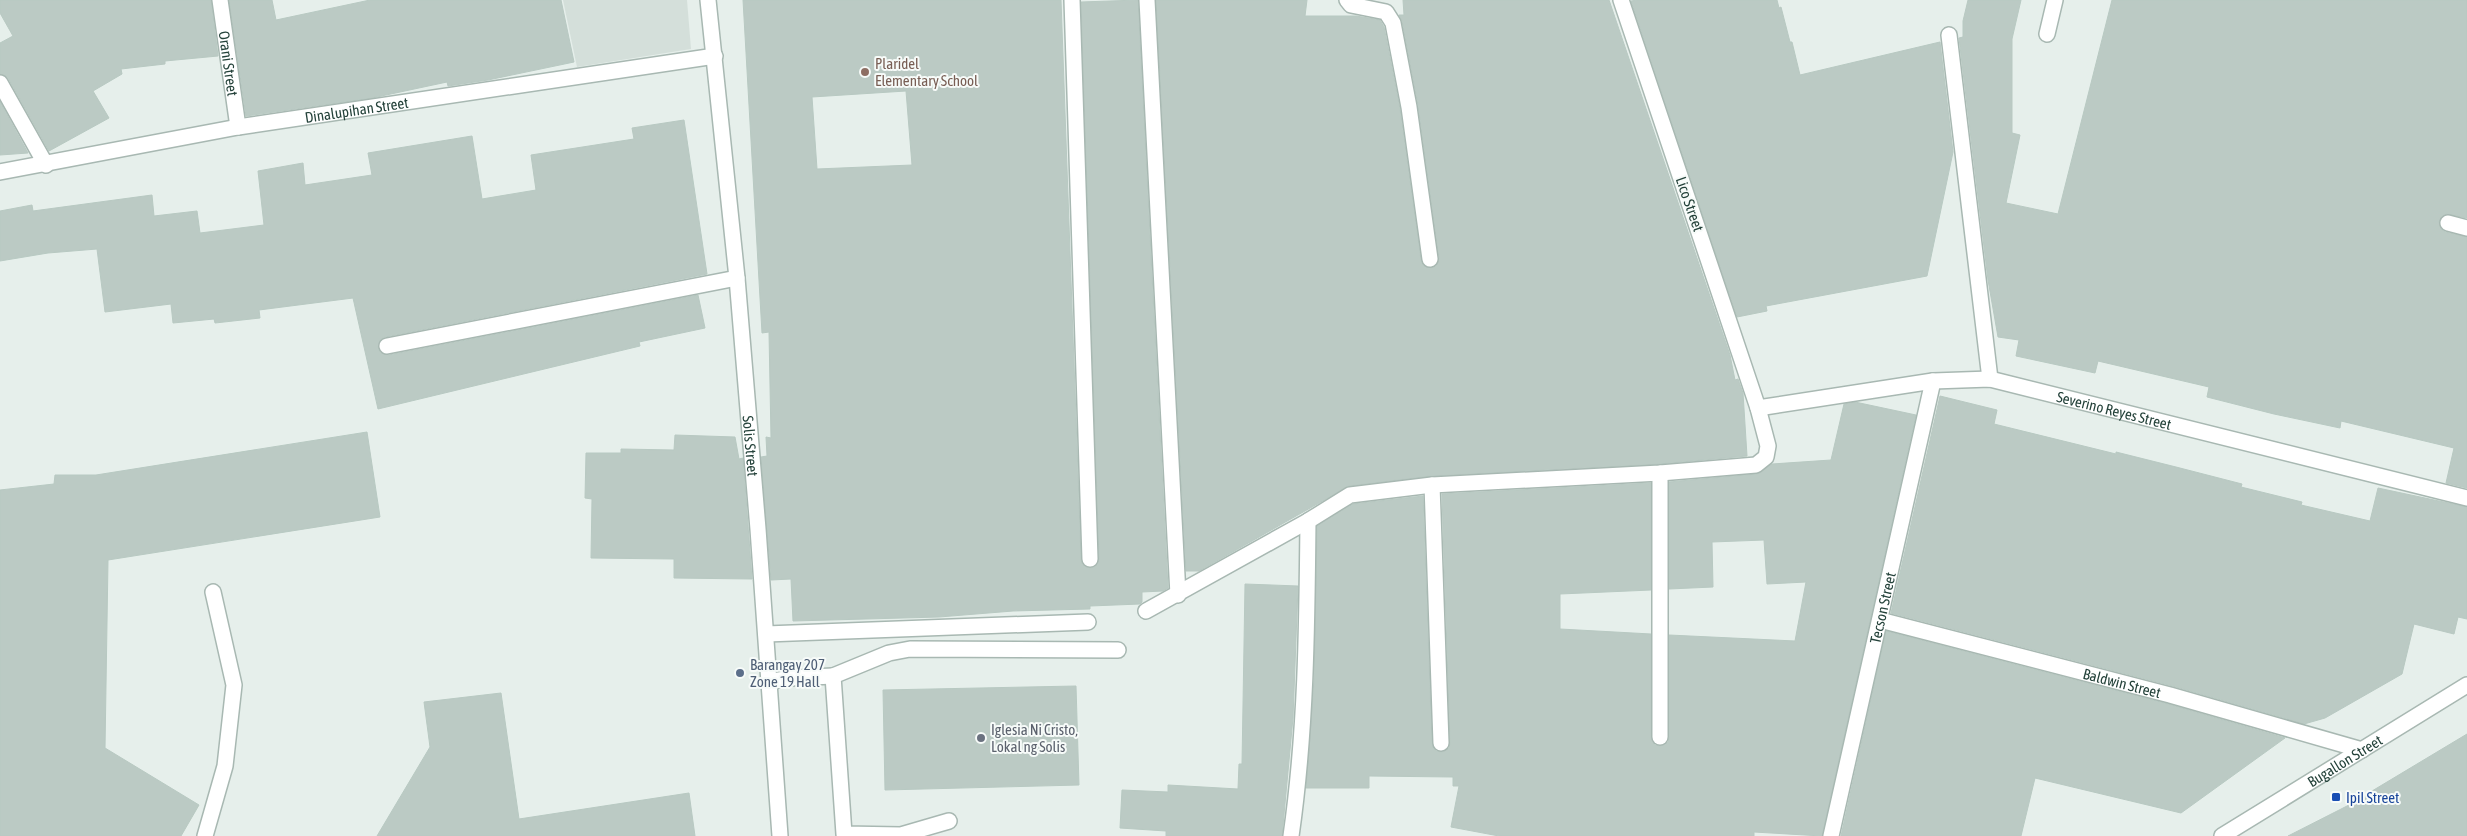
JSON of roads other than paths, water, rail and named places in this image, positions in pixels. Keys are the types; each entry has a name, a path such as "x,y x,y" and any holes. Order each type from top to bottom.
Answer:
{"street":[{"name":"Orani Street","path":"220,0 238,127"},
{"name":"Solis Street","path":"708,0 737,278 766,634 780,836"},
{"path":"1072,0 1090,559"},
{"path":"1147,0 1178,595"},
{"path":"1347,0 1351,4 1386,12 1393,23 1410,107 1430,259"},
{"name":"Lico Street","path":"1146,611 1178,595 1308,521 1350,494 1432,485 1660,473 1756,465 1766,457 1768,446 1758,408 1621,0"},
{"path":"2047,34 2055,0"},
{"path":"1949,36 1990,379"},
{"name":"Dinalupihan Street","path":"0,172 238,127 715,56"},
{"path":"0,83 46,164"},
{"path":"2448,223 2467,228"},
{"path":"387,346 737,278"},
{"name":"Severino Reyes Street","path":"1758,408 1932,381 1990,379 2467,498"},
{"name":"Tecson Street","path":"1831,836 1932,381"},
{"path":"1660,473 1660,737"},
{"path":"1432,485 1441,743"},
{"path":"1291,836 1297,793 1307,656 1308,521"},
{"path":"205,836 225,766 234,685 213,592"},
{"name":"Baldwin Street","path":"1880,620 2024,659 2170,695 2362,750"},
{"path":"766,634 1088,622"},
{"path":"768,682 791,678 833,676 889,653 910,649 1118,650"},
{"path":"833,676 838,835 901,835 949,822"},
{"name":"Bugallon Street","path":"2222,836 2467,685"}],"place":[{"name":"Plaridel Elementary School","path":"865,72"},
{"name":"Barangay 207 Zone 19 Hall","path":"740,673"},
{"name":"Iglesia Ni Cristo, Lokal ng Solis","path":"981,738"},
{"name":"Ipil Street","path":"2336,797"}]}
